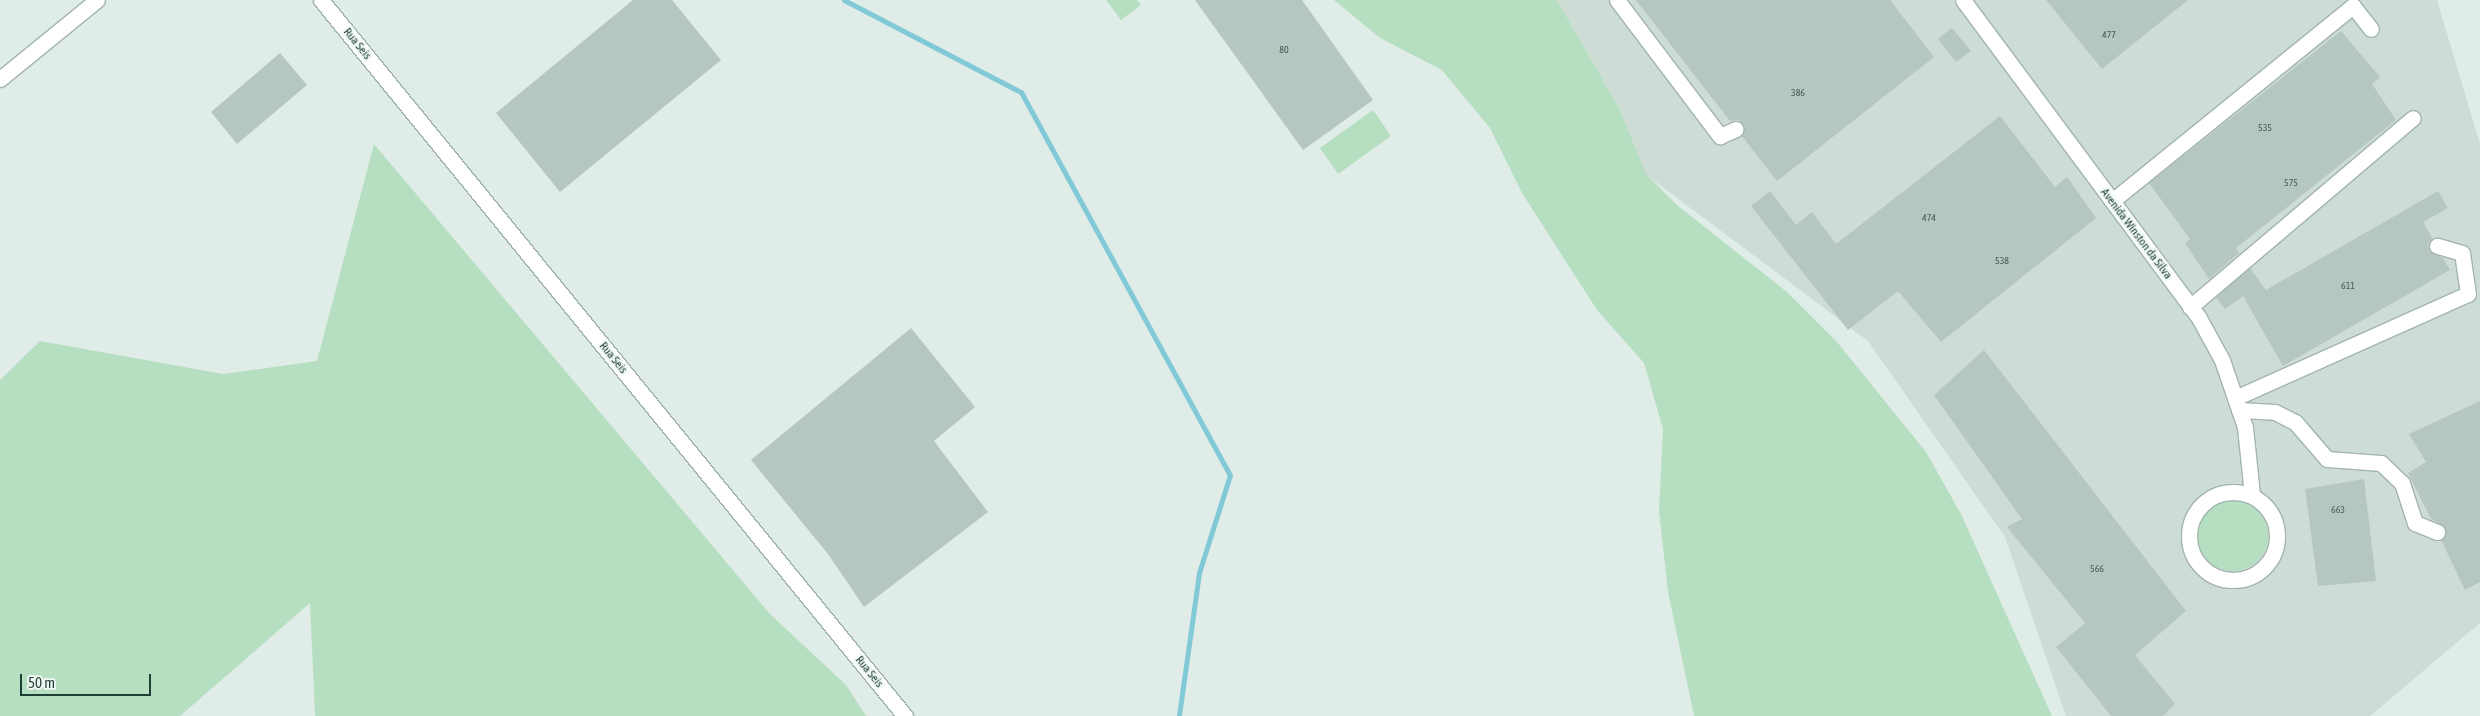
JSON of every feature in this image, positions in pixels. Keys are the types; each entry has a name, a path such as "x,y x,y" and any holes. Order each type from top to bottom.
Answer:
{"street":[{"path":"0,79 98,0"},
{"name":"Rua Seis","path":"321,0 905,716"},
{"path":"1617,0 1720,136 1736,129"},
{"name":"Avenida Winston da Silva","path":"1963,0 2190,307 2222,360 2237,404 2251,465 2252,495"},
{"path":"2112,201 2353,6 2371,29"},
{"path":"2190,307 2413,118"},
{"path":"2237,404 2468,294 2462,253 2437,246"},
{"path":"2237,404 2275,412 2295,422 2327,459 2381,463 2402,483 2415,523 2437,532"},
{"path":"2222,492 2252,495 2273,516 2277,536 2272,557 2252,576 2224,580 2210,574 2199,565 2188,538 2197,509 2222,492"}],"shaded area":[{"path":"1557,0 2437,0 2480,144 2480,623 2370,716 2066,716 2005,537 1868,341 1645,174 1619,108"}],"green space":[{"path":"1106,0 1137,0 1141,5 1121,20"},
{"path":"1334,0 1557,0 1619,108 1646,174 1677,205 1787,292 1837,342 1926,452 1961,514 2052,716 1694,716 1668,592 1659,511 1663,429 1644,363 1597,310 1522,193 1490,128 1442,70 1380,38"},
{"path":"1373,110 1391,136 1338,174 1320,148"},
{"path":"374,144 770,614 846,685 866,716 315,716 310,603 180,716 0,716 0,380 40,341 223,374 317,361"},
{"path":"2240,501 2253,507 2262,516 2266,522 2268,536 2266,550 2258,561 2247,569 2226,571 2219,569 2208,561 2200,550 2198,529 2200,522 2208,511 2219,503"}],"building":[{"path":"633,0 672,0 721,60 560,192 496,113"},
{"path":"1195,0 1302,0 1373,100 1303,150"},
{"path":"1636,0 1890,0 1934,57 1777,181 1742,136 1744,125 1738,120 1730,121"},
{"path":"2046,0 2188,0 2102,69"},
{"path":"1952,28 1971,51 1956,62 1938,39"},
{"path":"2341,31 2380,77 2372,84 2396,120 2236,248 2239,253 2209,279 2185,243 2190,239 2149,183"},
{"path":"280,53 307,85 237,144 211,112"},
{"path":"2000,116 2055,187 2067,177 2096,218 1941,342 1898,291 1848,330 1751,206 1770,191 1796,225 1812,212 1836,244"},
{"path":"2438,191 2448,208 2423,222 2432,238 2428,244 2430,252 2443,258 2450,270 2283,366 2243,296 2225,309 2216,297 2250,268 2266,290"},
{"path":"911,328 975,407 934,441 988,512 864,607 828,554 751,460"},
{"path":"1984,350 2186,611 2135,655 2175,704 2163,716 2111,716 2056,647 2085,623 2007,527 2022,519 1934,395"},
{"path":"2480,401 2480,582 2465,590 2441,540 2446,535 2445,527 2431,519 2408,473 2426,462 2409,434"},
{"path":"2364,479 2376,581 2318,586 2305,489"}],"waterway":[{"path":"844,0 1021,92 1230,475 1199,573 1179,716"}]}
